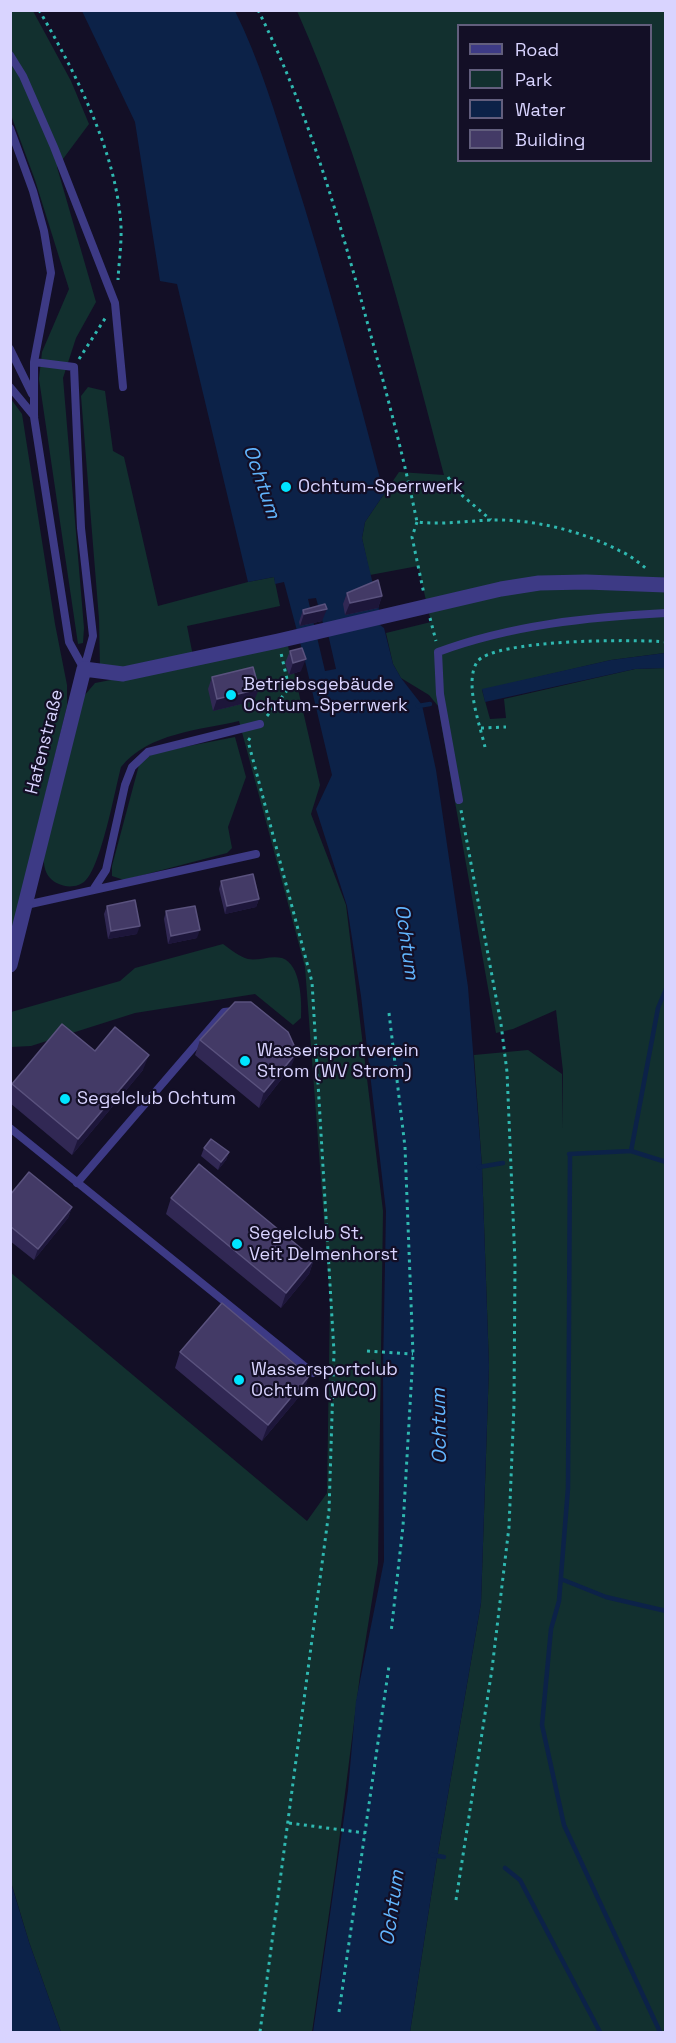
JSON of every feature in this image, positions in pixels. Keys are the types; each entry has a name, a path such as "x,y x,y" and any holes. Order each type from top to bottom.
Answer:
{"street":[{"path":"84,669 123,674 278,641 501,589 539,583 665,585"},
{"name":"Hafenstraße","path":"10,965 84,669"}],"lane":[{"path":"10,55 23,76 54,147 115,303 123,387"},
{"path":"10,128 33,191 44,231 51,273 34,362 34,417 69,642 84,669"},
{"path":"10,349 34,397"},
{"path":"34,362 75,367 81,528 93,636 84,669"},
{"path":"10,387 34,417"},
{"path":"459,800 440,694 438,652 455,645 547,623 666,613"},
{"path":"93,890 106,870 125,784 132,767 148,752 260,724"},
{"path":"26,905 256,854"},
{"path":"77,1183 224,1012 247,1011"},
{"path":"10,1128 313,1372"}],"path":[{"path":"39,10 104,144 115,181 121,218 115,303 75,367"},
{"path":"258,10 303,112 334,204 400,441 417,522 412,537 438,652"},
{"path":"448,477 457,491 492,520"},
{"path":"417,522 436,524 492,520 547,525 592,538 622,551 648,569 665,585"},
{"path":"485,747 472,690 477,662 488,653 544,644 615,640 666,642"},
{"path":"278,641 289,687"},
{"path":"481,728 506,727"},
{"path":"456,1900 492,1669 509,1527 514,1405 515,1262 505,1051 459,800"},
{"path":"389,1013 405,1147 413,1354 403,1526 391,1633"},
{"path":"367,1351 413,1354"},
{"path":"339,2012 389,1666"},
{"path":"288,1823 364,1833"}],"green space":[{"path":"11,11 33,11 71,81 89,124 57,167 96,302 76,338 63,378 84,628 83,643 78,644 39,379 42,352 69,289 35,180 11,115"},
{"path":"297,11 665,11 665,653 611,660 482,690 490,719 506,718 504,699 635,669 665,668 665,2032 410,2032 481,1603 489,1366 482,1167 474,1055 528,1050 562,1074 563,1130 563,1071 556,1010 513,1029 496,1033 438,706 429,695 401,678 393,664 386,633 431,622 418,566 370,575 362,538 365,522 399,472 444,475 380,240 342,124"},
{"path":"88,387 105,391 113,451 124,457 158,606 274,577 280,606 187,626 193,656 124,669 100,668 99,619 81,396"},
{"path":"11,399 22,414 55,624 67,685 67,706 11,936"},
{"path":"288,646 320,785 311,814 346,905 383,1211 378,1563 360,1675 312,2032 61,2032 29,1942 11,1882 10,1272 307,1521 327,1493 330,1300 305,967 239,721 160,740 132,756 121,767 97,861 91,873 82,883 76,886 66,886 50,878 45,870 43,849 84,696 95,683"},
{"path":"235,737 246,777 228,827 232,848 227,853 124,880 112,876 112,866 139,765 153,753"},
{"path":"223,944 248,959 278,957 288,962 297,975 301,1018 293,1025 255,994 135,1013 31,1046 11,1047 11,1012 120,981 135,968"}],"water":[{"name":"Ochtum","path":"82,11 235,11 244,29 266,86 304,205 340,328 384,494 365,522 362,538 380,614 324,627 316,598 308,599 325,671 336,669 328,634 376,622 384,628 393,664 422,705 436,770 468,987 482,1167 489,1366 481,1603 410,2032 313,2032 348,1790 356,1701 384,1561 383,1369 386,1211 361,996 347,906 316,809 332,775 284,582 275,584 274,577 248,582 177,284 160,281 135,122"},
{"path":"665,653 665,668 635,669 485,702 482,689 611,660"},
{"path":"11,1883 29,1942 61,2032 11,2032"}],"building":[{"path":"378,580 382,596 350,603 347,593"},
{"path":"325,604 327,609 304,614 303,610"},
{"path":"302,648 306,659 293,663 290,651"},
{"path":"253,667 259,689 217,699 212,677"},
{"path":"253,874 259,899 227,906 221,881"},
{"path":"135,900 140,926 111,931 107,906"},
{"path":"195,906 200,930 171,936 166,911"},
{"name":"Wassersportverein Strom (WV Strom)","path":"235,1002 251,1002 288,1032 297,1052 264,1092 200,1040"},
{"name":"Segelclub Ochtum","path":"62,1024 95,1051 115,1027 149,1055 78,1139 12,1084"},
{"path":"211,1139 229,1152 221,1162 204,1148"},
{"name":"Segelclub St. Veit Delmenhorst","path":"199,1164 314,1259 286,1293 171,1198"},
{"path":"29,1172 72,1207 38,1249 10,1226 10,1195"},
{"name":"Wassersportclub Ochtum (WCO)","path":"222,1303 309,1376 268,1425 180,1352"}],"waterway":[{"path":"418,706 430,704"},
{"path":"631,1151 658,1008 666,989"},
{"path":"569,1154 631,1151 666,1162"},
{"path":"570,1154 568,1488 559,1601 551,1629 542,1725 564,1825 660,2032"},
{"path":"479,1167 503,1163"},
{"path":"561,1579 606,1597 666,1611"},
{"path":"432,1855 444,1857"},
{"path":"505,1868 520,1880 600,2032"}],"place":[{"name":"Ochtum-Sperrwerk","path":"286,487"},
{"name":"Betriebsgebäude Ochtum-Sperrwerk","path":"231,695"},
{"name":"Wassersportverein Strom (WV Strom)","path":"245,1061"},
{"name":"Segelclub Ochtum","path":"65,1099"},
{"name":"Segelclub St. Veit Delmenhorst","path":"237,1244"},
{"name":"Wassersportclub Ochtum (WCO)","path":"239,1380"}]}
